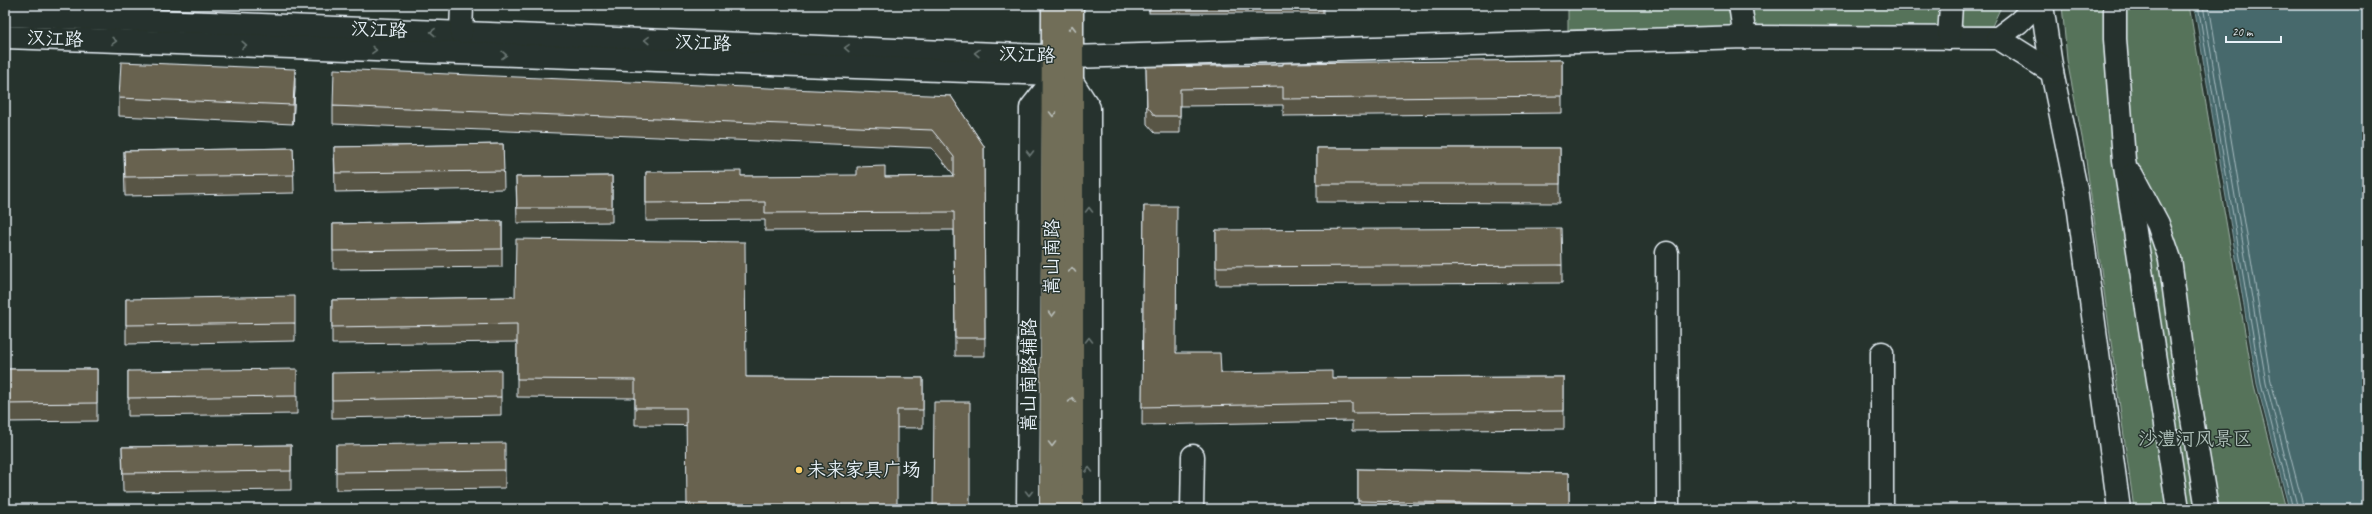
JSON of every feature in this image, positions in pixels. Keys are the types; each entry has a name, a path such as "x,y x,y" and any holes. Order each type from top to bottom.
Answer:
{"main road":[{"name":"嵩山南路","path":"1053,5 1061,70 1072,509"},
{"name":"嵩山南路","path":"1051,509 1061,70 1072,5"}],"street":[{"path":"461,33 462,5"},
{"path":"1740,5 1745,37"},
{"path":"1950,38 1951,5"},
{"path":"1998,38 2019,22 2036,5"},
{"path":"2042,5 2052,72 2076,189 2119,509"},
{"path":"2115,5 2115,39 2124,160 2178,509"},
{"name":"汉江路","path":"5,15 461,33 1061,70"},
{"name":"汉江路","path":"5,37 1061,70"},
{"path":"1061,70 1745,37 1998,38 2052,72"},
{"path":"1061,70 1089,108 1089,509"},
{"name":"嵩山南路辅路","path":"1028,509 1030,108 1061,70"},
{"path":"2124,160 2158,224 2170,259 2188,395 2207,509"},
{"path":"1667,253 1668,509"},
{"path":"1882,353 1882,509"},
{"path":"1192,509 1193,456"}],"green space":[{"path":"1568,5 2002,5 1992,26 1568,30"},
{"name":"沙澧河风景区","path":"2062,5 2189,5 2254,385 2286,509 2134,509 2085,153 2067,60"}],"water":[{"path":"2194,5 2367,5 2367,509 2289,509 2257,384"}],"building":[{"path":"1562,60 1562,96 1283,99 1283,87 1180,89 1180,116 1155,116 1147,106 1146,67 1283,65 1283,63"},
{"path":"121,62 295,69 293,105 119,98"},
{"path":"334,69 951,96 984,146 985,338 955,338 954,212 765,213 765,202 646,203 646,172 741,171 741,176 857,175 857,167 885,166 885,177 954,176 954,157 932,130 333,106"},
{"path":"503,144 504,171 335,173 334,147"},
{"path":"293,148 294,175 125,177 124,151"},
{"path":"1317,148 1560,148 1560,184 1317,184"},
{"path":"612,176 612,208 517,208 516,177"},
{"path":"1144,206 1177,206 1176,353 1220,353 1221,373 1332,371 1332,378 1564,377 1564,411 1352,413 1352,403 1142,407"},
{"path":"502,221 502,249 333,251 333,224"},
{"path":"1561,228 1562,265 1216,267 1216,230"},
{"path":"516,239 745,242 746,377 923,378 923,410 897,410 897,509 687,509 686,408 635,408 635,380 517,379 517,324 332,327 332,300 515,297"},
{"path":"295,296 295,323 126,325 126,299"},
{"path":"5,369 97,369 97,403 5,404"},
{"path":"297,369 297,396 128,398 128,371"},
{"path":"501,370 501,397 332,400 332,373"},
{"path":"934,402 970,402 970,509 933,509"},
{"path":"505,443 505,470 336,472 336,445"},
{"path":"291,445 291,471 123,473 122,447"},
{"path":"1358,469 1569,473 1569,505 1358,501"}],"place":[{"name":"未来家具广场","path":"799,470"}]}
